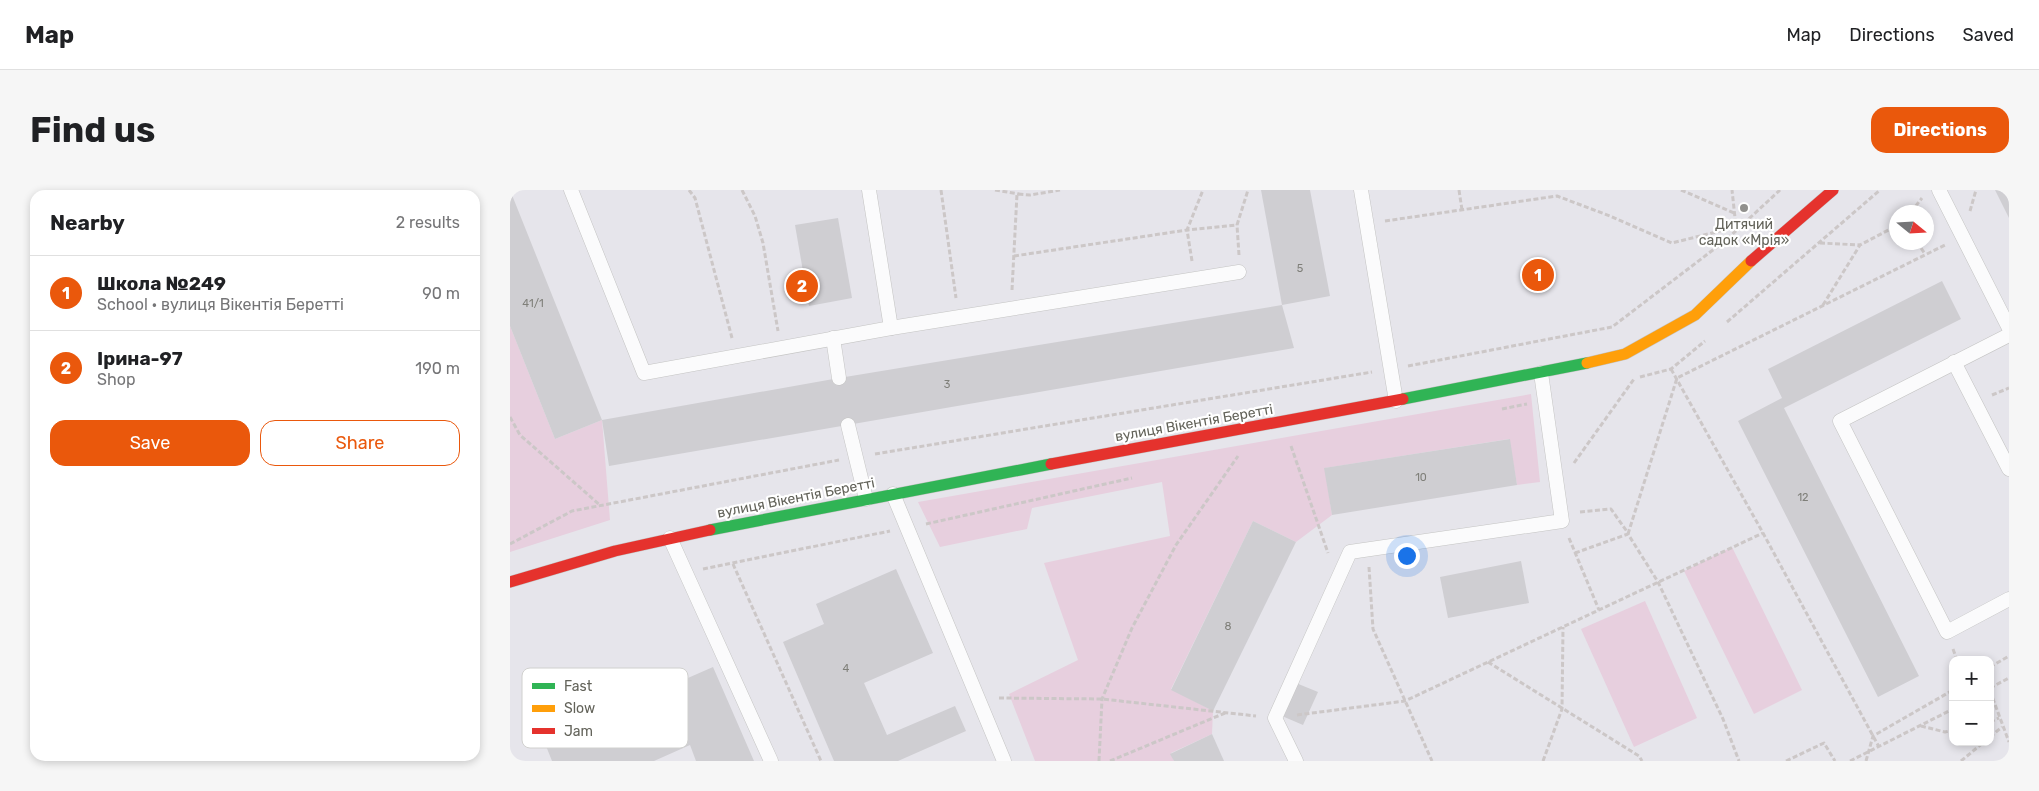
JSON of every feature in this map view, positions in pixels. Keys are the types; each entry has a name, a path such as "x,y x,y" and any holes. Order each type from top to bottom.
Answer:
{"street":[{"name":"вулиця Вікентія Беретті","path":"510,582 614,551 670,538 866,499 1396,401 1541,373 1626,354 1695,314 1749,263 1832,190"}],"lane":[{"path":"571,190 644,372 891,328 1239,272"},
{"path":"869,190 891,328"},
{"path":"1361,190 1396,401"},
{"path":"1938,190 2009,328"},
{"path":"2009,335 1840,420 1947,632 2009,599"},
{"path":"833,338 839,378"},
{"path":"1954,362 2009,469"},
{"path":"1296,761 1275,718 1350,552 1561,518 1541,373"},
{"path":"848,425 866,499"},
{"path":"893,494 1004,761"},
{"path":"670,538 771,761"}],"path":[{"path":"689,190 695,198 737,356"},
{"path":"742,190 756,216 763,243 781,348"},
{"path":"941,190 959,317"},
{"path":"995,190 1022,195"},
{"path":"1011,309 1017,194 1030,195 1060,190"},
{"path":"1195,279 1187,230 1203,190"},
{"path":"1239,272 1237,224 1248,190"},
{"path":"1459,190 1462,210"},
{"path":"1681,190 1734,213"},
{"path":"1385,220 1557,196 1610,216 1672,243 1736,227 1732,190"},
{"path":"510,544 572,511 857,456 1391,369 1612,327 1726,240 1780,190"},
{"path":"1917,205 1923,198"},
{"path":"1014,256 1237,224"},
{"path":"1823,305 1860,245 1889,230"},
{"path":"1628,534 1677,378 1962,236"},
{"path":"1820,243 1860,245"},
{"path":"1922,250 1925,254"},
{"path":"1672,369 1879,747"},
{"path":"1557,487 1634,378"},
{"path":"1992,395 2009,388"},
{"path":"510,417 520,435 601,506"},
{"path":"1291,445 1338,579"},
{"path":"1099,761 1102,699 1132,628 1176,545 1240,454"},
{"path":"1598,610 1561,518 1611,508 1658,582 1739,761"},
{"path":"978,698 1102,699 1275,718 1405,701 1763,533"},
{"path":"1575,553 1628,534"},
{"path":"1368,549 1373,630 1432,761"},
{"path":"733,564 820,761"},
{"path":"1543,761 1562,709 1563,627"},
{"path":"1994,665 2009,656"},
{"path":"1488,662 1639,756 1642,761"},
{"path":"1994,687 2009,678"},
{"path":"1866,761 1873,736 1949,692"},
{"path":"1994,701 2009,742"},
{"path":"1850,761 1949,711"},
{"path":"1110,761 1228,712"},
{"path":"1994,720 1999,718"},
{"path":"1921,726 1945,732 1949,731"},
{"path":"1994,734 2002,727"},
{"path":"1786,761 1824,743 1835,761"},
{"path":"1960,761 1979,746"},
{"path":"510,756 512,761"}],"shaded area":[{"path":"510,326 555,439 602,420 610,520 510,552"},
{"path":"1531,394 1540,482 1517,485 1509,439 1325,468 1332,515 1296,542 1253,521 1171,689 1213,711 1212,734 1171,753 1174,761 1035,761 1009,694 1078,660 1044,563 1170,536 1162,482 1032,508 1027,529 940,547 918,502"},
{"path":"1732,547 1802,690 1754,714 1684,571"},
{"path":"1645,601 1697,718 1634,747 1581,629"}],"building":[{"path":"510,190 602,420 555,439 510,326"},
{"path":"1261,190 1310,190 1330,296 1282,305"},
{"path":"1995,190 2009,190 2009,218"},
{"path":"838,218 852,298 809,306 795,225"},
{"path":"1942,281 1961,319 1784,408 1919,676 1878,697 1738,421 1782,398 1768,369"},
{"path":"1282,305 1294,348 609,466 602,420 839,378"},
{"path":"1510,439 1517,485 1332,515 1324,468"},
{"path":"1253,521 1296,542 1213,711 1171,690"},
{"path":"1521,561 1529,603 1448,618 1440,577"},
{"path":"896,569 933,653 864,683 887,735 955,706 966,731 898,761 834,761 783,642 824,624 816,604"},
{"path":"713,667 754,761 696,761 690,745 688,746 688,678"},
{"path":"1296,683 1318,692 1303,725 1282,716"},
{"path":"1212,734 1224,761 1174,761 1170,754"},
{"path":"547,748 683,748 654,761 552,761"}],"traffic: fast":[{"path":"1403,399 1587,363"},
{"path":"710,530 1051,464"}],"traffic: slow":[{"path":"1587,363 1625,354 1695,315 1751,261"}],"traffic: jam":[{"path":"1751,261 1833,190"},
{"path":"1051,464 1403,399"},
{"path":"510,582 615,551 710,530"}],"place":[{"name":"Дитячий садок «Мрія»","path":"1744,208"},
{"name":"Школа №249","path":"1538,275"},
{"name":"Ірина-97","path":"802,286"}]}
